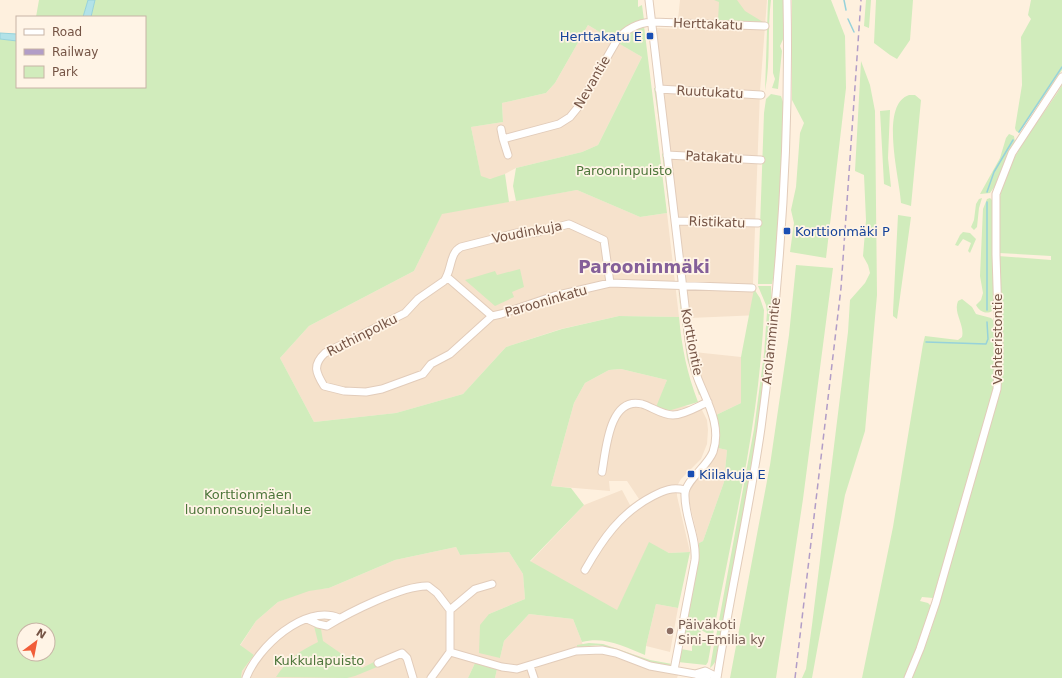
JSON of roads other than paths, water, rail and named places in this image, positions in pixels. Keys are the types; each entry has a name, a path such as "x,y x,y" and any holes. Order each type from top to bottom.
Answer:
{"street":[{"name":"Korttiontie","path":"649,0 682,286 692,357 697,377 708,402 715,424 714,446 705,466 690,482 685,490"},
{"name":"Arolammintie","path":"716,678 752,484 772,333 784,196 787,0"},
{"name":"Herttakatu","path":"652,22 765,26"},
{"name":"Nevantie","path":"503,139 559,124 565,121 579,106 613,45 621,34 634,27 652,22"},
{"name":"Vahteristontie","path":"908,678 934,610 997,389 999,349 995,240 996,192 1012,153 1062,77"},
{"name":"Ruutukatu","path":"659,90 761,95"},
{"path":"500,129 508,155"},
{"name":"Patakatu","path":"667,155 761,160"},
{"name":"Ristikatu","path":"675,221 758,223"},
{"name":"Voudinkuja","path":"447,277 454,254 459,248 520,232 534,233 570,224 604,240 610,283"},
{"name":"Parooninkatu","path":"447,277 492,316 562,294 610,283 752,288"},
{"name":"Ruthinpolku","path":"447,277 418,299 405,313 325,353 321,357 316,370 324,386 344,391 366,392 382,389 423,374 431,364 450,354 492,316"},
{"path":"602,472 614,419 623,407 637,403 674,415 708,402"},
{"path":"585,570 611,528 631,509 668,489 685,490 685,502 695,543 696,555 674,670"},
{"path":"450,610 475,589 492,584"},
{"path":"246,678 253,662 265,648 287,629 307,618 328,616 339,618 391,595 422,586 428,586 434,590 450,610 450,652 431,678"},
{"path":"450,652 517,669 576,651 595,649 609,651 650,666 695,674 707,678"},
{"path":"378,662 402,654 407,658 413,678"},
{"path":"530,666 534,678"},
{"path":"695,674 705,671 716,678"}],"water":[{"path":"88,0 95,0 91,16 83,16"},
{"path":"0,33 16,34 16,41 0,39"}],"waterway":[{"path":"844,0 846,10"},
{"path":"848,19 854,32"},
{"path":"1019,132 1062,67"},
{"path":"987,192 994,172 1013,140"},
{"path":"987,202 987,310"},
{"path":"926,342 986,344 988,339 987,322"}],"railway":[{"path":"795,678 841,288 861,0"}],"place":[{"name":"Herttakatu E","path":"650,36"},
{"name":"Korttionmäki P","path":"787,231"},
{"name":"Kiilakuja E","path":"691,474"},
{"name":"Päiväkoti Sini-Emilia ky","path":"670,631"}],"district":[{"name":"Parooninmäki","path":"644,267"}],"park label":[{"name":"Parooninpuisto","path":"624,170"},
{"name":"Korttionmäen luonnonsuojelualue","path":"248,502"},
{"name":"Kukkulapuisto","path":"319,660"}]}
